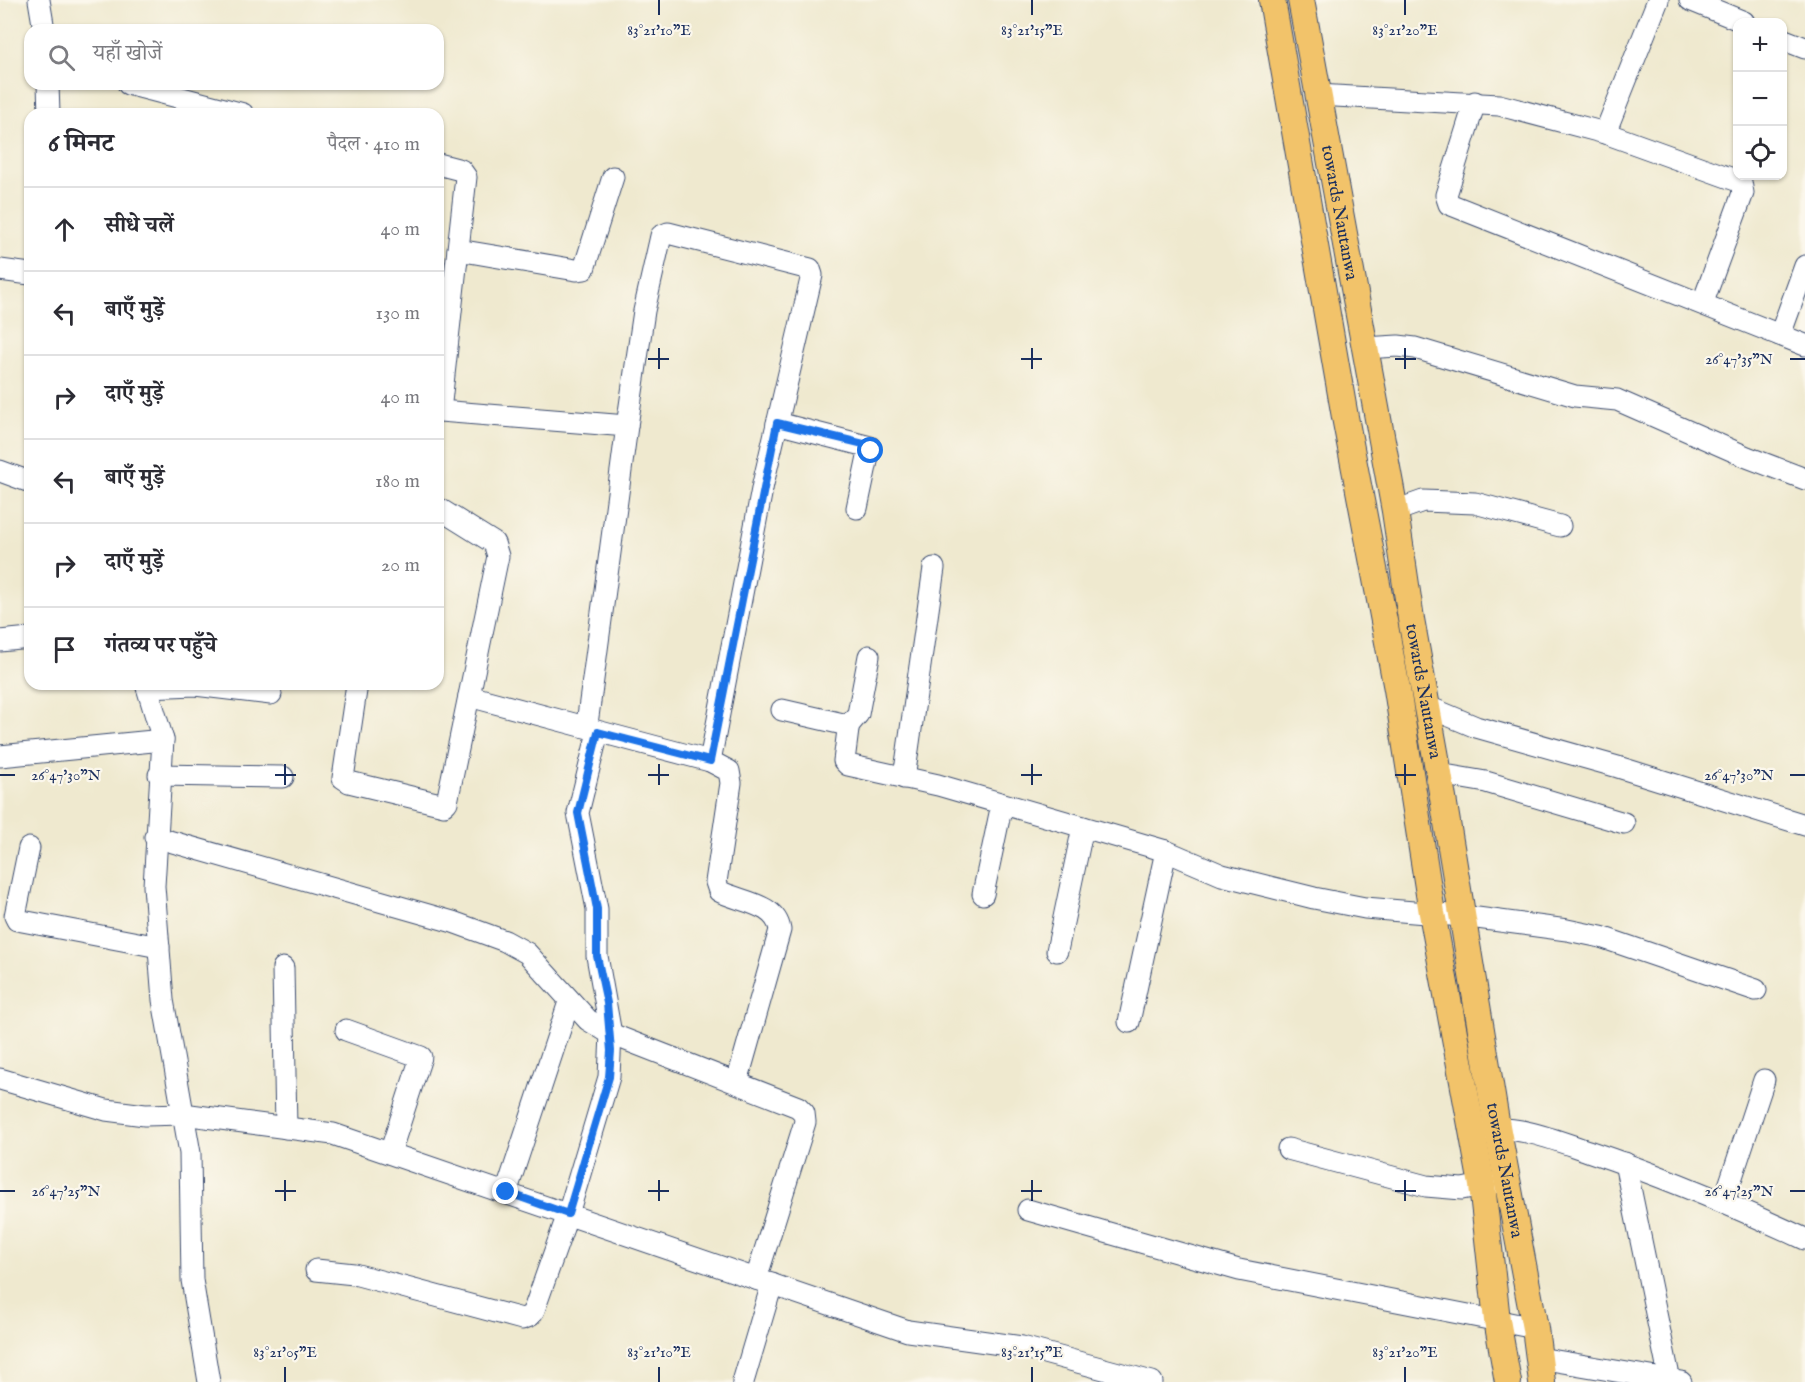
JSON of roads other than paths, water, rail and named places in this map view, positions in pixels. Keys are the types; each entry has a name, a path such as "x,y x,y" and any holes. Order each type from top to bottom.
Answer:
{"main road":[{"path":"1272,0 1345,417 1397,689 1432,913 1482,1185 1497,1320 1508,1382"},
{"name":"towards Nautanwa","path":"1301,0 1395,511 1497,1127 1535,1328 1540,1370"}],"street":[{"path":"39,0 43,24"},
{"path":"1605,133 1658,0"},
{"path":"1690,0 1734,18"},
{"path":"1787,41 1805,48"},
{"path":"48,90 49,108"},
{"path":"151,90 220,108"},
{"path":"1317,95 1475,102 1539,114 1605,133 1741,182 1744,187 1703,303"},
{"path":"1475,102 1446,195 1449,204 1805,345"},
{"path":"444,166 461,170 466,177 444,368"},
{"path":"458,250 576,270 584,269 613,177"},
{"path":"316,1270 354,1274 526,1319 534,1310 568,1214 609,1077 611,1034 597,956 597,909 578,813 593,730 627,426 644,310 661,236 668,233 810,269 812,275 777,423 710,761"},
{"path":"1780,334 1805,266"},
{"path":"0,270 24,273"},
{"path":"1364,348 1398,346 1415,348 1575,396 1617,399 1747,457 1805,479"},
{"path":"444,410 627,426"},
{"path":"777,423 870,447 857,508"},
{"path":"0,471 24,480"},
{"path":"1395,511 1423,501 1475,502 1560,526"},
{"path":"356,690 343,778 349,782 440,804 447,802 497,550 494,543 444,512"},
{"path":"904,778 934,567"},
{"path":"0,641 24,639"},
{"path":"869,656 858,714 847,727 845,764 1083,827 1166,851 1222,875 1314,898 1365,908 1527,923 1602,937 1756,990"},
{"path":"147,690 163,740 155,837 154,886 163,1000 190,1153 192,1280 209,1382"},
{"path":"237,690 271,694"},
{"path":"469,696 710,761 729,771 731,783 716,882 719,891 770,910 778,919 780,930 737,1082"},
{"path":"1426,706 1476,728 1618,767 1805,825"},
{"path":"782,710 847,727"},
{"path":"0,756 163,740"},
{"path":"1439,774 1486,782 1624,823"},
{"path":"159,775 283,777"},
{"path":"983,894 1002,804"},
{"path":"1057,951 1083,827"},
{"path":"155,837 478,930 527,953 569,1002 588,1020 611,1034 798,1107 804,1113 805,1122 764,1282 743,1382"},
{"path":"29,848 17,920 159,947"},
{"path":"1129,1022 1166,851"},
{"path":"284,968 286,1128"},
{"path":"506,1192 569,1002"},
{"path":"346,1030 421,1057 390,1153"},
{"path":"0,1079 106,1110 145,1115 183,1114 333,1134 908,1331 1022,1347 1152,1382"},
{"path":"1724,1201 1764,1080"},
{"path":"1472,1131 1497,1127 1542,1136 1625,1163 1724,1201 1805,1239"},
{"path":"1288,1149 1426,1186 1462,1189 1507,1180"},
{"path":"1540,1370 1676,1381 1625,1163"},
{"path":"1028,1210 1239,1270 1535,1328"}]}
